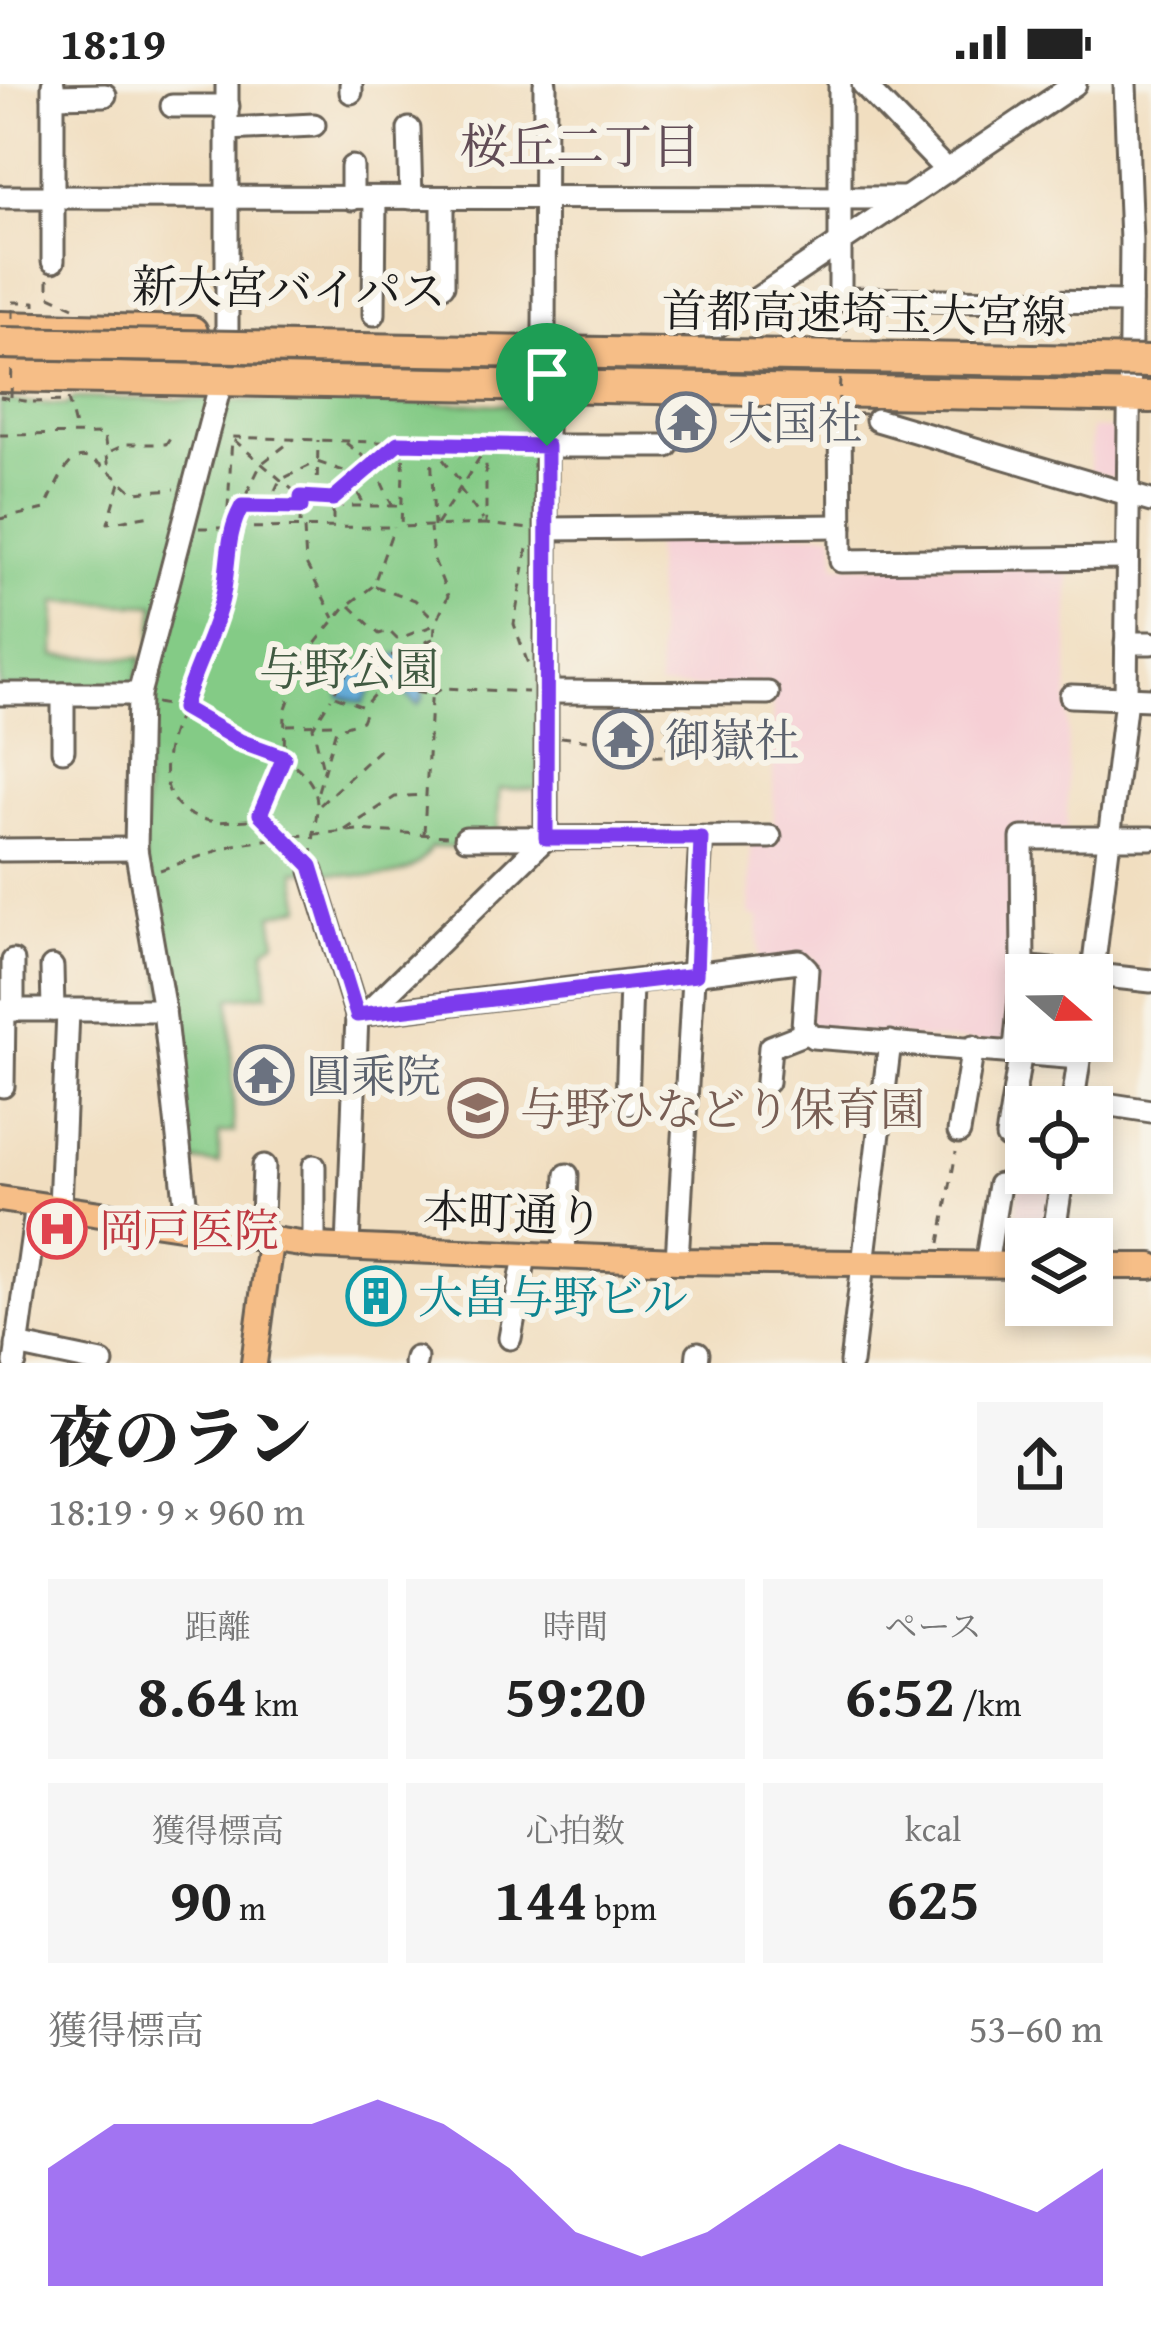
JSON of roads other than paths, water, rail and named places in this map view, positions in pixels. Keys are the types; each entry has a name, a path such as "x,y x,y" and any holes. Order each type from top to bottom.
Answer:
{"highway":[{"name":"新大宮バイパス","path":"7,315 227,333 1144,357"},
{"name":"首都高速埼玉大宮線","path":"0,343 1144,357"},
{"name":"首都高速埼玉大宮線","path":"0,362 1144,391"},
{"path":"3,389 221,382 546,389 1144,391"}],"main road":[{"name":"本町通り","path":"0,1199 314,1246 677,1261 1005,1264"},
{"path":"254,1363 266,1242"},
{"path":"1113,1265 1151,1266"}],"street":[{"path":"544,339 545,84"},
{"path":"840,84 840,299 1130,302"},
{"path":"863,84 946,171"},
{"path":"693,342 1075,84"},
{"path":"50,262 53,90 105,95"},
{"path":"1095,954 1126,699 1128,494 1144,391 1144,357 1130,302 1141,241 1126,95 1151,98"},
{"path":"172,106 228,106 314,125"},
{"path":"227,333 228,106"},
{"path":"410,129 411,198"},
{"path":"352,167 352,199"},
{"path":"0,197 906,198"},
{"path":"374,314 375,198"},
{"path":"443,199 443,285"},
{"path":"188,1228 164,1010 136,849 149,699 193,486 221,382"},
{"path":"361,1015 546,838 546,389"},
{"path":"839,409 841,561 1127,558"},
{"path":"871,417 1151,501"},
{"path":"547,446 667,446"},
{"path":"548,530 841,526"},
{"path":"1126,643 1151,643"},
{"path":"548,692 768,693"},
{"path":"0,694 149,699"},
{"path":"63,694 63,750"},
{"path":"1071,696 1151,698"},
{"path":"466,838 770,837"},
{"path":"677,1261 701,838"},
{"path":"1023,954 1022,838 1151,838"},
{"path":"0,850 136,849"},
{"path":"312,871 361,1015 348,1248"},
{"path":"3,1086 13,961"},
{"path":"361,1015 803,962 806,1033"},
{"path":"52,967 61,1011 48,1205 13,1338 102,1363"},
{"path":"1113,978 1151,981"},
{"path":"627,1104 631,984"},
{"path":"6,1010 164,1010"},
{"path":"767,1082 770,1047 806,1033 1005,1049"},
{"path":"851,1363 890,1042"},
{"path":"959,1132 973,1047"},
{"path":"1113,1107 1151,1111"},
{"path":"264,1166 266,1242"},
{"path":"314,1166 314,1246"},
{"path":"564,1257 567,1175"},
{"path":"986,1264 999,1185"},
{"path":"510,1338 525,1256"}],"water":[{"path":"421,648 423,699 418,705 389,683 373,687 363,703 340,697 339,685 358,665"}],"place":[{"name":"大国社","path":"686,422"},
{"name":"御嶽社","path":"623,739"},
{"name":"圓乘院","path":"264,1075"},
{"name":"与野ひなどり保育園","path":"478,1108"},
{"name":"岡戸医院","path":"57,1229"},
{"name":"大畠与野ビル","path":"376,1296"}],"district":[{"name":"桜丘二丁目","path":"580,145"}],"park label":[{"name":"与野公園","path":"349,668"}]}
